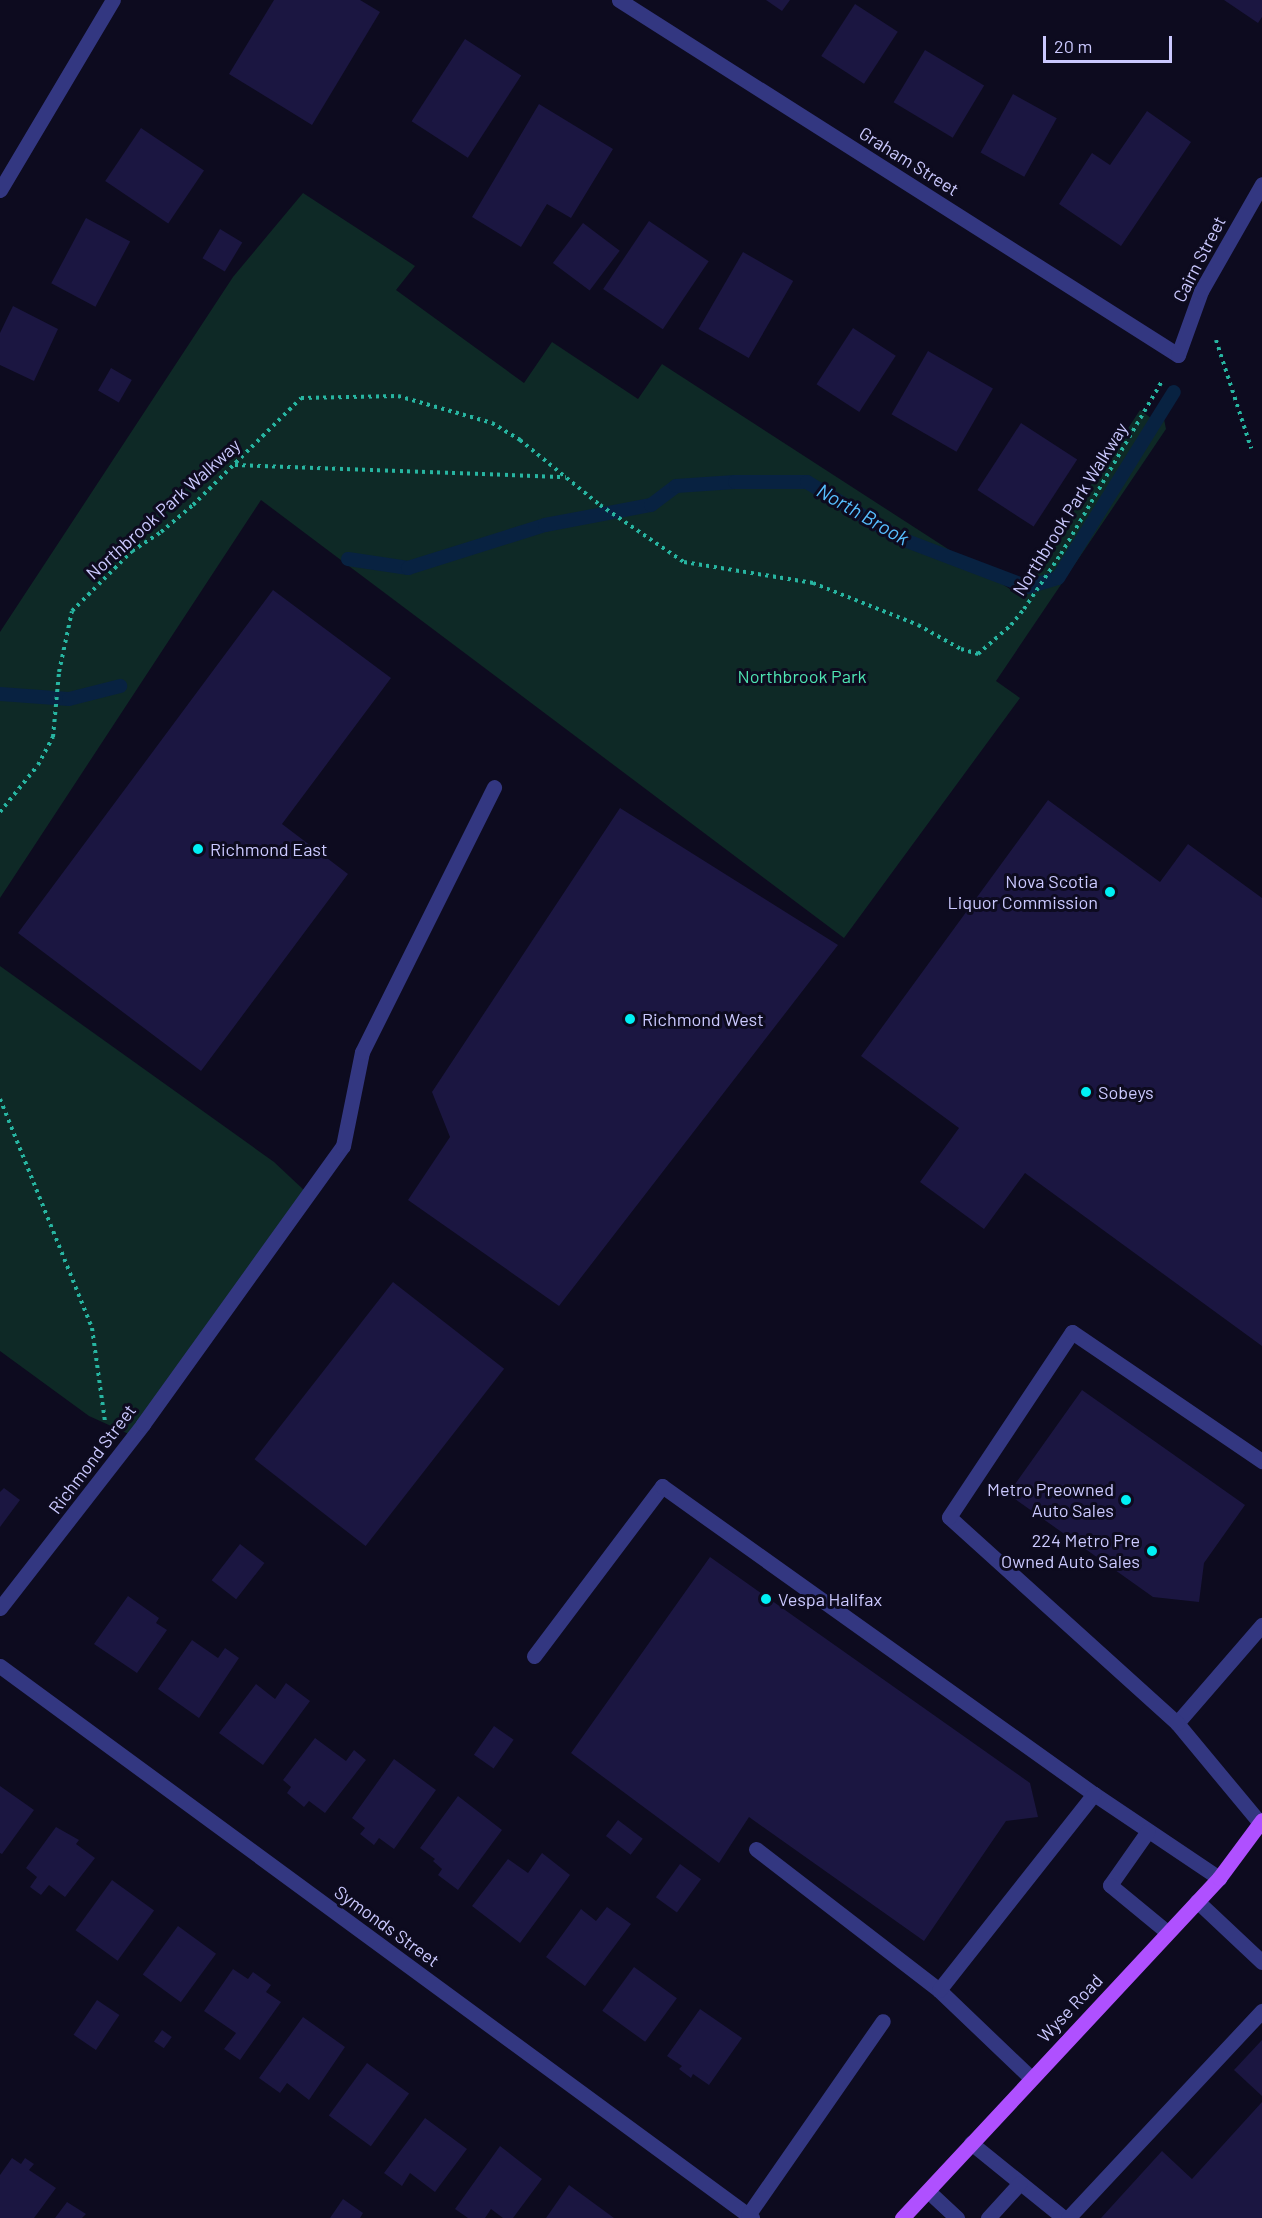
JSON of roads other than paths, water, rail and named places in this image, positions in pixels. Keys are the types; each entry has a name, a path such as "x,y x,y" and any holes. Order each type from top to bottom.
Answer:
{"main road":[{"name":"Wyse Road","path":"902,2218 1219,1878 1261,1822"}],"street":[{"path":"0,190 113,0"},
{"name":"Graham Street","path":"619,0 1178,355"},
{"name":"Cairn Street","path":"1178,355 1201,291 1262,184"},
{"name":"Richmond Street","path":"0,1608 111,1467 343,1146 362,1052 494,788"},
{"path":"1261,1822 1177,1723 949,1517 1072,1332 1262,1461"},
{"path":"534,1656 662,1486 1094,1794 1219,1878"},
{"path":"1177,1723 1262,1624"},
{"name":"Symonds Street","path":"0,1666 750,2217"},
{"path":"939,1990 1094,1794"},
{"path":"1148,1831 1110,1885 1167,1932"},
{"path":"756,1850 939,1990 1031,2078"},
{"path":"1197,1901 1262,1962"},
{"path":"971,2143 1066,2218 1262,2011"},
{"path":"750,2217 883,2021"},
{"path":"988,2218 1020,2183"},
{"path":"928,2191 957,2218"}],"waterway":[{"name":"North Brook","path":"348,559 408,568 545,525 651,505 676,486 735,482 807,482 899,538 1028,587 1058,578 1174,392"},
{"name":"North Brook","path":"0,694 69,699 120,686"}],"place":[{"name":"Richmond East","path":"198,849"},
{"name":"Nova Scotia Liquor Commission","path":"1110,892"},
{"name":"Richmond West","path":"630,1019"},
{"name":"Sobeys","path":"1086,1092"},
{"name":"Metro Preowned Auto Sales","path":"1126,1500"},
{"name":"224 Metro Pre Owned Auto Sales","path":"1152,1551"},
{"name":"Vespa Halifax","path":"766,1599"}],"park label":[{"name":"Northbrook Park","path":"802,676"}]}
